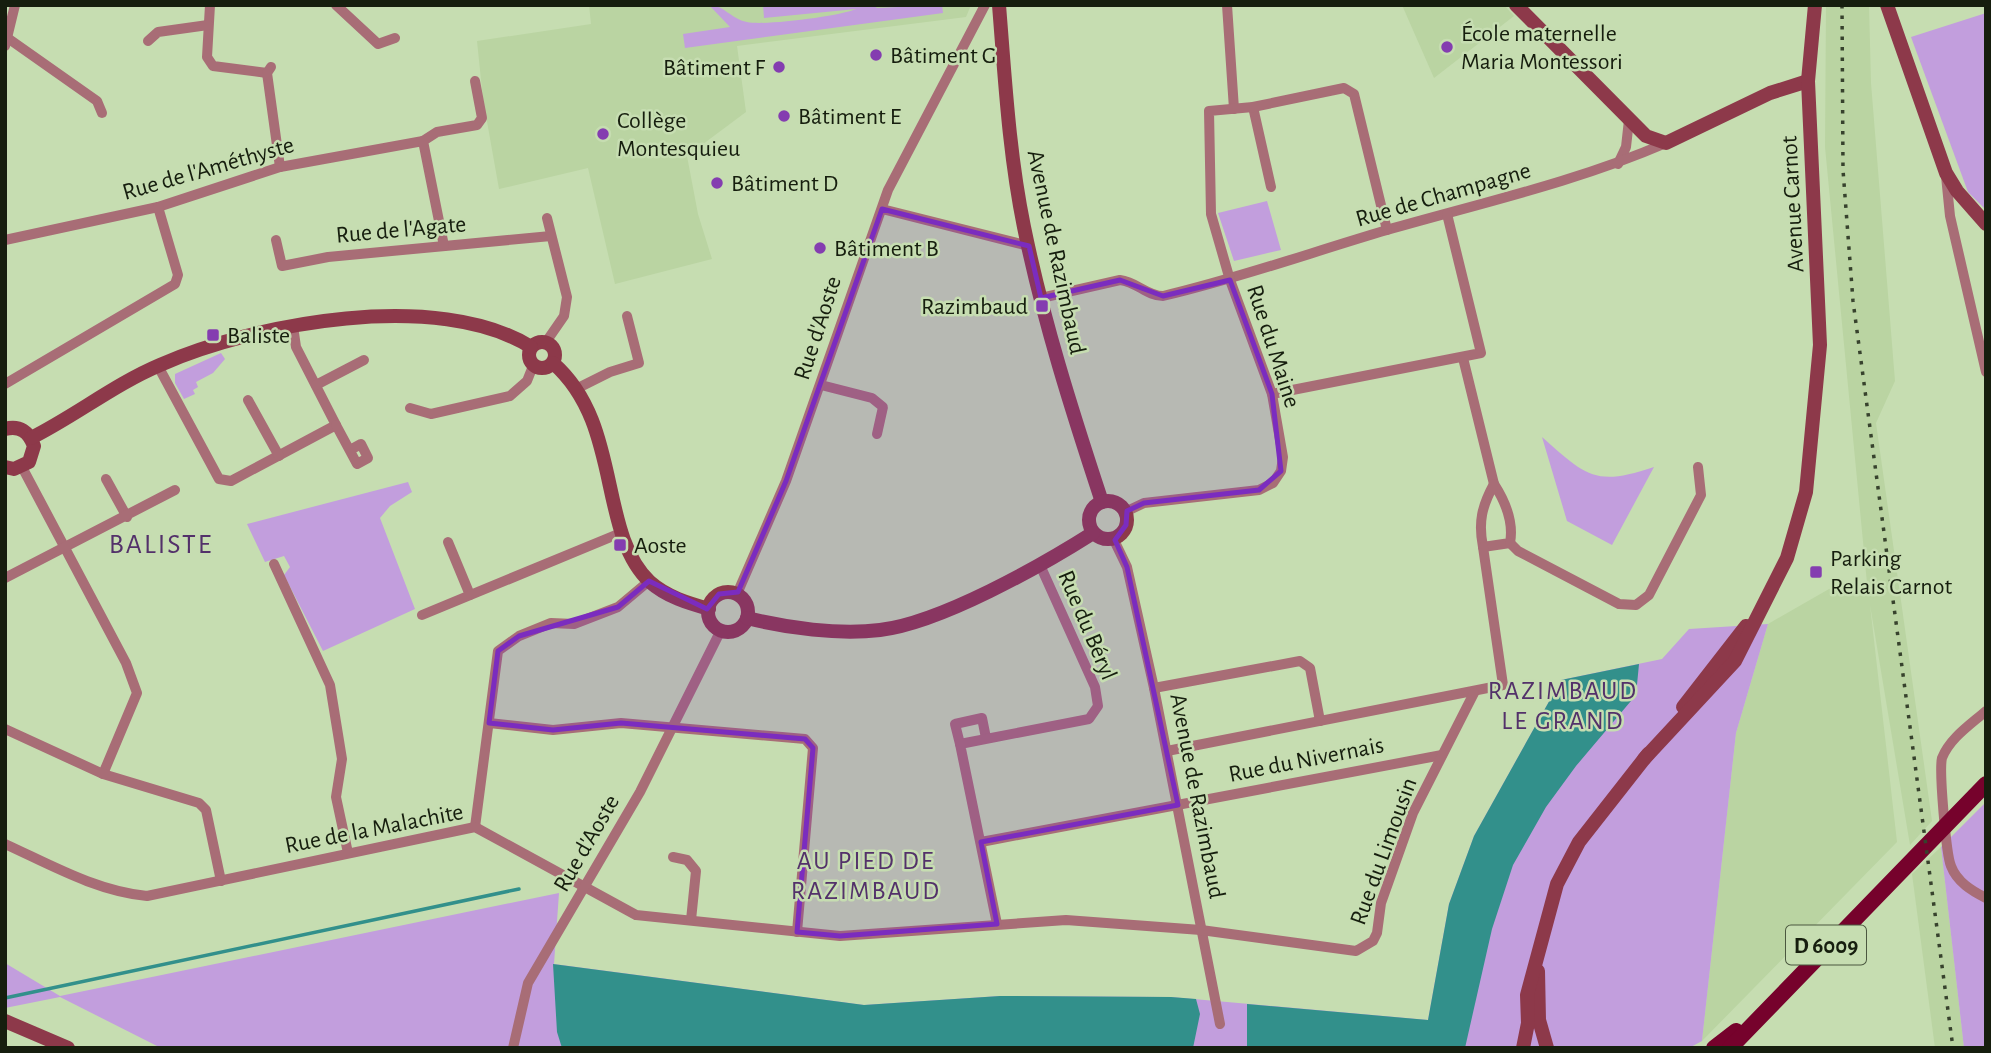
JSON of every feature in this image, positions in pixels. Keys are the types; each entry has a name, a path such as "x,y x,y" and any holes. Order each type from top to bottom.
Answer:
{"main road":[{"name":"D 6009","path":"1730,1048 1765,1007 1986,784"},
{"name":"D 6009","path":"1737,1048 1785,1000 1848,923"},
{"name":"D 6009","path":"1714,1048 1765,1007"}],"street":[{"path":"15,5 7,43 97,101 102,113"},
{"path":"210,5 207,57 213,66 269,70 279,167"},
{"path":"336,5 378,44 395,38"},
{"name":"Rue d'Aoste","path":"737,594 786,481 867,242 888,190 985,5"},
{"name":"Avenue de Razimbaud","path":"999,5 1010,140 1024,227 1056,358 1102,502"},
{"path":"1227,5 1234,108 1253,107 1344,88 1354,94 1387,230"},
{"path":"1516,5 1646,136 1665,143 1770,93 1808,81"},
{"name":"Avenue Carnot","path":"1538,956 1557,884 1579,842 1644,759 1735,662 1768,601 1787,558 1806,492 1820,345 1808,81 1815,5"},
{"path":"1887,5 1946,173 1957,191 1986,224"},
{"path":"148,41 158,32 208,25"},
{"name":"Rue de l'Améthyste","path":"5,240 158,207 279,167 423,141 437,132 477,125 482,118 475,81"},
{"path":"1253,107 1271,187"},
{"name":"Rue du Maine","path":"1125,512 1144,503 1259,490 1273,483 1281,471 1283,457 1272,394 1230,280 1211,214 1209,111 1234,108"},
{"path":"1618,164 1626,147 1629,120"},
{"path":"423,141 444,246"},
{"name":"Rue de Champagne","path":"1041,298 1120,280 1132,281 1155,296 1163,296 1230,280 1387,230 1618,164 1665,143"},
{"path":"1946,173 1950,216 1986,372"},
{"path":"5,384 175,284 178,275 158,207"},
{"path":"882,209 1029,246"},
{"path":"1272,394 1481,353 1447,214"},
{"path":"31,438 158,366 247,334 333,319 438,319 479,324 516,337 531,346 546,342 564,316 567,297 547,218"},
{"path":"999,237 1024,227"},
{"name":"Rue de l'Agate","path":"276,240 282,266 328,257 551,236"},
{"path":"576,389 610,372 639,363 627,316"},
{"path":"293,326 296,347 350,450"},
{"path":"546,342 554,349 553,363 576,389 600,438 623,532 649,581 683,601 709,609"},
{"path":"531,346 528,357 533,366"},
{"path":"1463,358 1494,484 1502,496 1513,529 1510,542"},
{"path":"316,385 364,360"},
{"path":"533,366 544,368 553,363"},
{"path":"158,366 219,479 231,481 336,425"},
{"path":"410,408 431,414 510,396 527,380 533,366"},
{"path":"821,384 873,398 883,407 877,434"},
{"path":"248,400 279,456"},
{"path":"5,429 18,428 31,438 33,454 22,467 5,467"},
{"path":"22,467 126,663 137,692 103,774"},
{"path":"1510,542 1518,551 1619,604 1636,605 1648,595 1702,495 1698,467"},
{"path":"106,479 127,517"},
{"path":"1167,751 1474,693 1503,685 1479,526 1484,501 1494,484"},
{"path":"5,578 175,490"},
{"path":"1102,502 1118,504 1125,512 1124,531 1113,538 1102,538 1093,533 1089,515 1102,502"},
{"path":"422,615 623,532"},
{"path":"747,618 850,631 881,630 920,620 1040,565 1093,533"},
{"name":"Avenue de Razimbaud","path":"1113,538 1127,567 1154,688 1220,1024"},
{"path":"448,542 470,595"},
{"path":"1483,547 1510,542"},
{"path":"274,564 330,685 342,760 335,797 348,853"},
{"name":"Rue du Béryl","path":"960,744 1089,719 1098,706 1095,687 1040,565"},
{"path":"475,827 498,651 519,636 551,623 573,624 618,607 649,581"},
{"path":"719,594 737,594 747,607 747,618 739,628 721,630 711,622 709,609 719,594"},
{"name":"Rue d'Aoste","path":"513,1048 528,983 675,727 721,630"},
{"path":"1154,688 1300,661 1310,668 1320,721"},
{"name":"Rue du Limousin","path":"1201,930 1356,951 1365,948 1377,933 1381,903 1413,813 1474,693"},
{"path":"1986,711 1954,738 1942,760 1951,866 1966,888 1986,898"},
{"path":"986,738 982,718 956,724 998,924"},
{"path":"489,723 553,730 621,723 805,739 813,748 797,932"},
{"path":"5,729 103,774 199,803 206,810 221,881"},
{"name":"Rue du Nivernais","path":"981,842 1443,755"},
{"name":"Rue de la Malachite","path":"5,844 94,885 121,893 147,896 475,827 584,889 636,915 840,936 1066,920 1201,930"},
{"path":"673,857 687,860 696,871 691,920"},
{"path":"1523,1048 1528,1023 1527,995 1538,956"},
{"path":"1538,956 1539,1020 1547,1048"},
{"path":"5,1021 68,1048"}],"highlighted area":[{"path":"882,209 1029,246 1041,298 1120,280 1163,296 1230,280 1272,394 1281,471 1259,490 1144,503 1127,511 1126,525 1115,540 1127,567 1178,805 981,842 997,924 840,936 797,932 813,748 805,739 621,723 553,730 489,723 498,651 519,636 618,607 649,581 707,609 719,594 738,592 786,481"}],"shaded area":[{"name":"Collège Montesquieu","path":"589,5 971,5 966,17 737,46 746,112 687,156 698,214 712,259 615,284 588,168 499,189 483,99 477,41 591,24"},
{"path":"709,5 719,7 741,20 756,23 802,20 856,9 764,18 763,5 878,5 876,8 942,5 943,13 685,48 683,34 730,27"},
{"name":"École maternelle Maria Montessori","path":"1402,5 1504,5 1514,16 1434,78"},
{"path":"1826,5 1869,5 1871,83 1895,381 1876,423 1932,821 1910,845 1870,605 1897,842 1702,1041 1736,733 1768,624 1829,589 1867,583 1825,147"},
{"path":"1986,13 1986,210 1968,192 1911,37"},
{"path":"1267,201 1281,250 1234,261 1218,213"},
{"path":"221,353 225,359 213,373 196,382 198,387 193,390 195,394 184,399 175,383 175,374"},
{"path":"1542,437 1570,461 1592,474 1618,476 1654,467 1612,545 1567,521"},
{"path":"408,482 412,492 390,506 380,518 415,609 323,651 284,575 290,567 284,556 265,562 247,524"},
{"path":"1768,624 1736,733 1702,1041 1689,1048 161,1048 60,997 5,1008 5,963 60,996 559,893 554,964 864,1005 1000,996 1171,997 1428,1020 1449,904 1474,836 1561,680 1662,659 1689,629"},
{"path":"1986,802 1986,1048 1964,1048 1941,847"},
{"path":"1941,847 1964,1048 1935,1048 1912,874"}],"water":[{"path":"1639,664 1636,695 1576,766 1546,807 1513,865 1492,929 1465,1048 1247,1048 1247,1004 1428,1020 1449,904 1474,836 1561,680"},
{"path":"553,964 864,1005 1000,996 1171,997 1196,999 1200,1014 1193,1048 562,1048 557,1032"}],"waterway":[{"path":"5,998 519,889"}],"railway":[{"path":"1842,5 1843,170 1853,301 1953,1048"}],"place":[{"name":"École maternelle Maria Montessori","path":"1447,47"},
{"name":"Bâtiment G","path":"876,55"},
{"name":"Bâtiment F","path":"779,67"},
{"name":"Bâtiment E","path":"784,116"},
{"name":"Collège Montesquieu","path":"603,134"},
{"name":"Bâtiment D","path":"717,183"},
{"name":"Bâtiment B","path":"820,248"},
{"name":"Razimbaud","path":"1042,306"},
{"name":"Baliste","path":"213,335"},
{"name":"Aoste","path":"620,545"},
{"name":"Parking Relais Carnot","path":"1816,572"}],"district":[{"name":"BALISTE","path":"161,543"},
{"name":"RAZIMBAUD LE GRAND","path":"1563,705"},
{"name":"AU PIED DE RAZIMBAUD","path":"866,875"}]}
